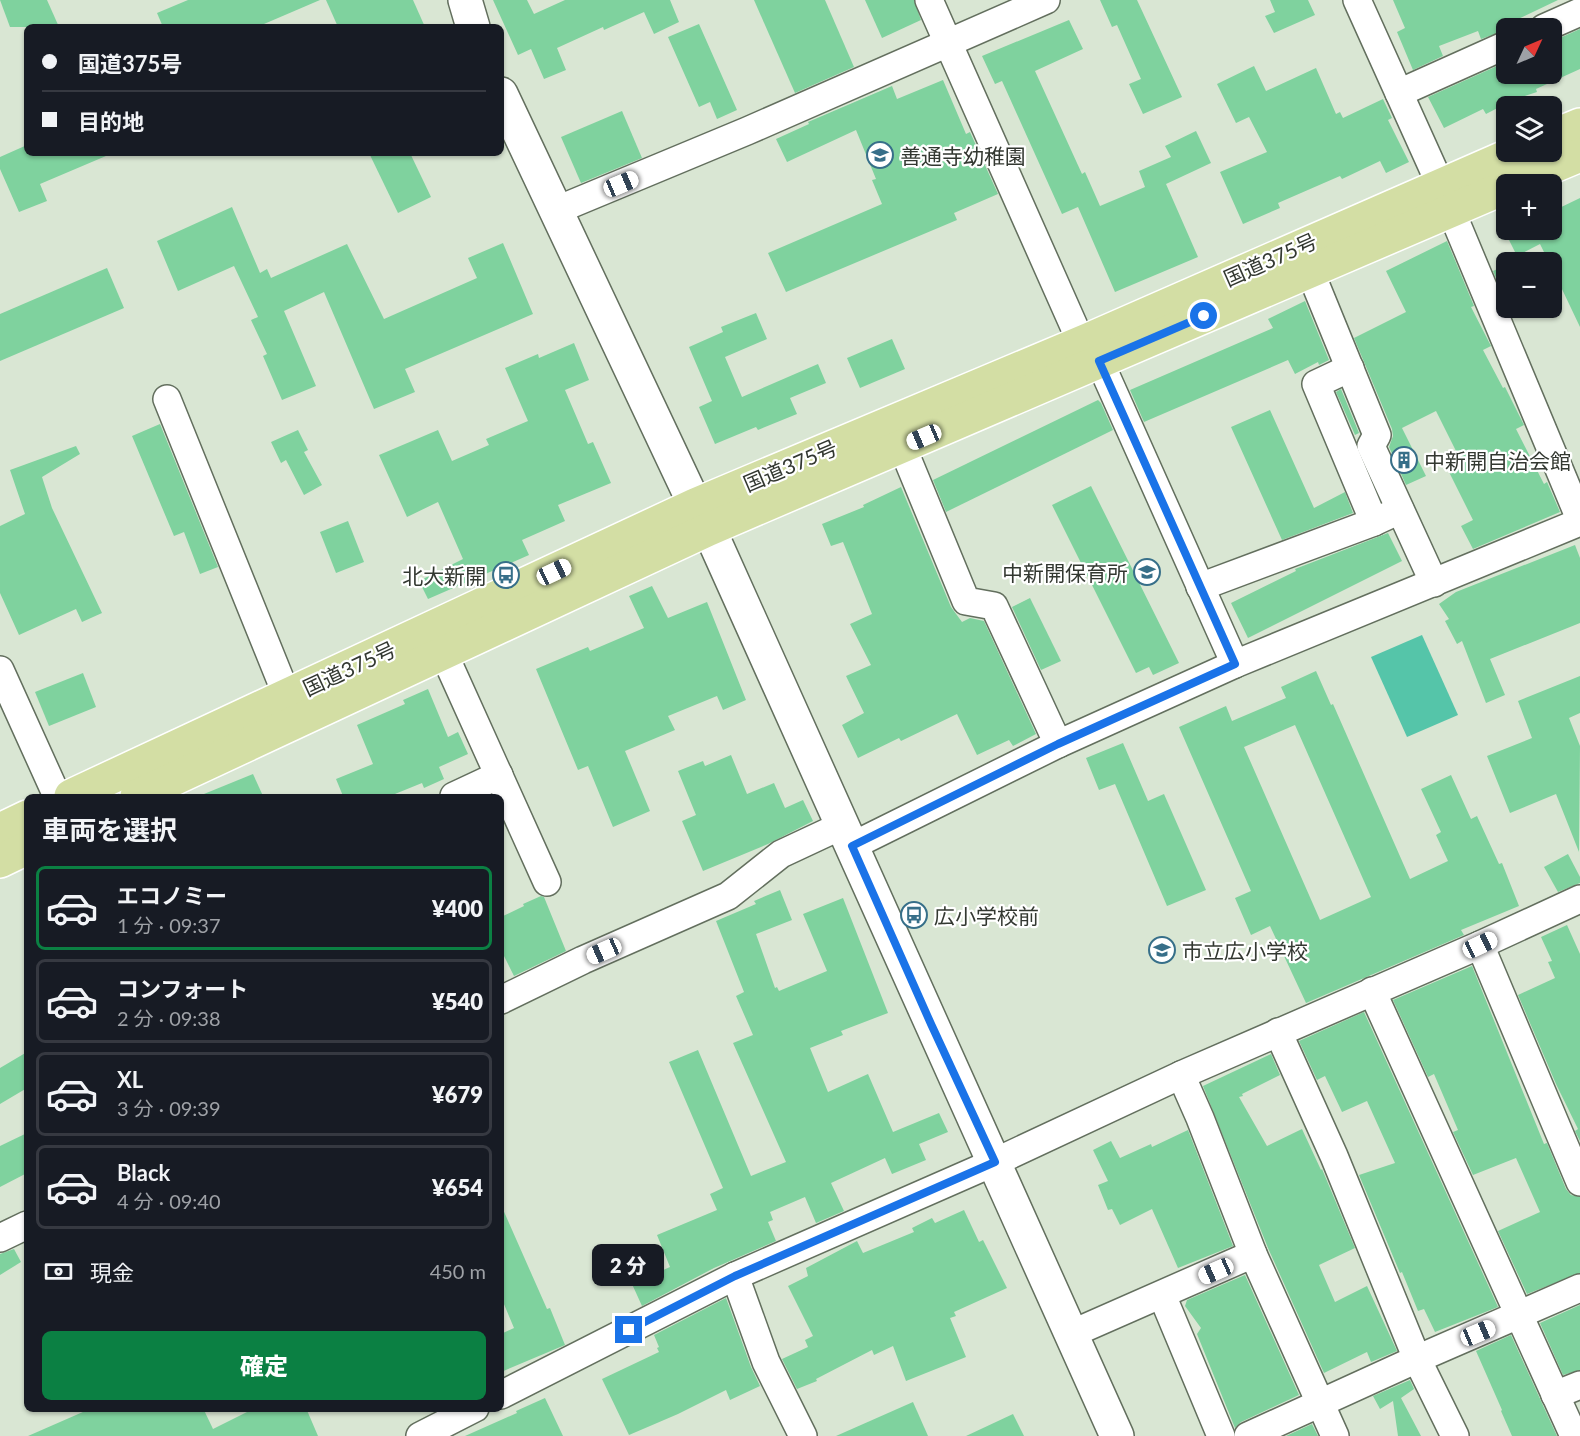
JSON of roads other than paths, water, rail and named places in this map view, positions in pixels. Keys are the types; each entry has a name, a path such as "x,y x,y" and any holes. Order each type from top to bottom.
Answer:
{"highway":[{"path":"1562,132 1580,125"},
{"path":"1535,174 1580,155"},
{"name":"国道375号","path":"702,517 902,446 1090,347 1310,271 1446,197 1501,162"},
{"name":"国道375号","path":"141,794 438,641 702,517 1090,347 1446,197 1496,189"},
{"name":"国道375号","path":"75,794 287,696 438,641"},
{"path":"0,830 24,818"},
{"path":"0,861 24,849"}],"street":[{"path":"465,0 472,24"},
{"path":"929,0 1235,664"},
{"path":"557,210 747,131 1046,0"},
{"path":"504,999 583,960 728,896 781,854 847,836 1235,664 1434,584 1580,521 1446,197 1357,0"},
{"path":"1562,20 1580,12"},
{"path":"1399,93 1496,49"},
{"path":"504,100 702,517 1117,1436"},
{"path":"1310,271 1377,435 1371,446 1434,584"},
{"path":"1350,368 1316,384 1374,522"},
{"path":"167,399 287,696"},
{"path":"902,446 966,601 994,606 1058,744"},
{"path":"1200,587 1374,522 1400,510"},
{"path":"438,641 548,882"},
{"path":"3,685 56,794"},
{"path":"458,794 499,775"},
{"path":"504,1393 735,1276 995,1162 1180,1075 1278,1032 1480,945 1578,907"},
{"path":"1480,945 1580,1182"},
{"path":"1372,991 1574,1436"},
{"path":"1278,1032 1334,1156 1417,1359 1455,1436"},
{"path":"1180,1075 1200,1118 1253,1254 1335,1436"},
{"path":"0,1238 24,1226"},
{"path":"1071,1334 1253,1254"},
{"path":"735,1276 766,1362 803,1436"},
{"path":"1248,1436 1580,1287"},
{"path":"1162,1295 1221,1436"},
{"path":"1555,1395 1580,1385"},
{"path":"420,1436 467,1412"}],"water":[{"path":"1422,635 1458,715 1407,737 1371,657"}],"place":[{"name":"善通寺幼稚園","path":"880,155"},
{"name":"中新開自治会館","path":"1404,460"},
{"name":"中新開保育所","path":"1147,572"},
{"name":"北大新開","path":"506,575"},
{"name":"広小学校前","path":"914,915"},
{"name":"市立広小学校","path":"1162,950"}]}
